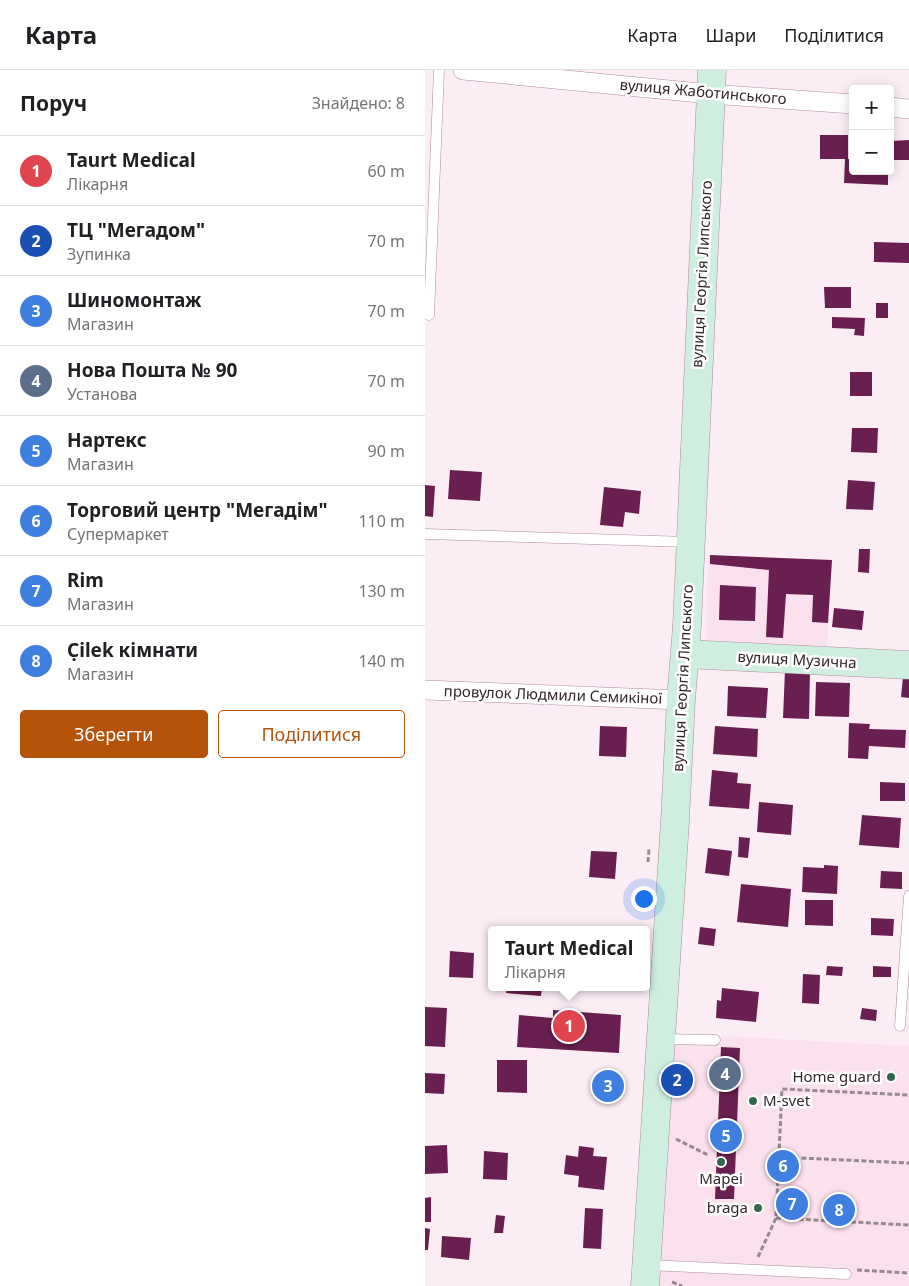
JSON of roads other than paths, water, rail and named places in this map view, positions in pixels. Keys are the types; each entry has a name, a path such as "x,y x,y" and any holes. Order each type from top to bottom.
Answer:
{"street":[{"name":"вулиця Жаботинського","path":"463,70 711,82 849,103"},
{"name":"вулиця Георгія Липського","path":"646,1275 685,654 711,82"},
{"path":"894,107 909,109"},
{"name":"вулиця Музична","path":"685,654 909,665"},
{"name":"провулок Людмили Семикіної","path":"425,690 681,700"}],"lane":[{"path":"429,315 439,70"},
{"path":"425,534 690,542"},
{"path":"900,1026 909,896"},
{"path":"661,1039 715,1040"},
{"path":"646,1275 846,1274"}],"place":[{"name":"Taurt Medical","path":"569,1026"},
{"name":"Нова Пошта № 90","path":"725,1074"},
{"name":"Home guard","path":"891,1077"},
{"name":"ТЦ \"Мегадом\"","path":"677,1080"},
{"name":"Шиномонтаж","path":"608,1086"},
{"name":"M-svet","path":"753,1101"},
{"name":"Нартекс","path":"726,1136"},
{"name":"Mapei","path":"721,1162"},
{"name":"Торговий центр \"Мегадім\"","path":"783,1166"},
{"name":"Rim","path":"792,1204"},
{"name":"braga","path":"758,1208"},
{"name":"C̣ilek кімнати","path":"839,1210"}]}
